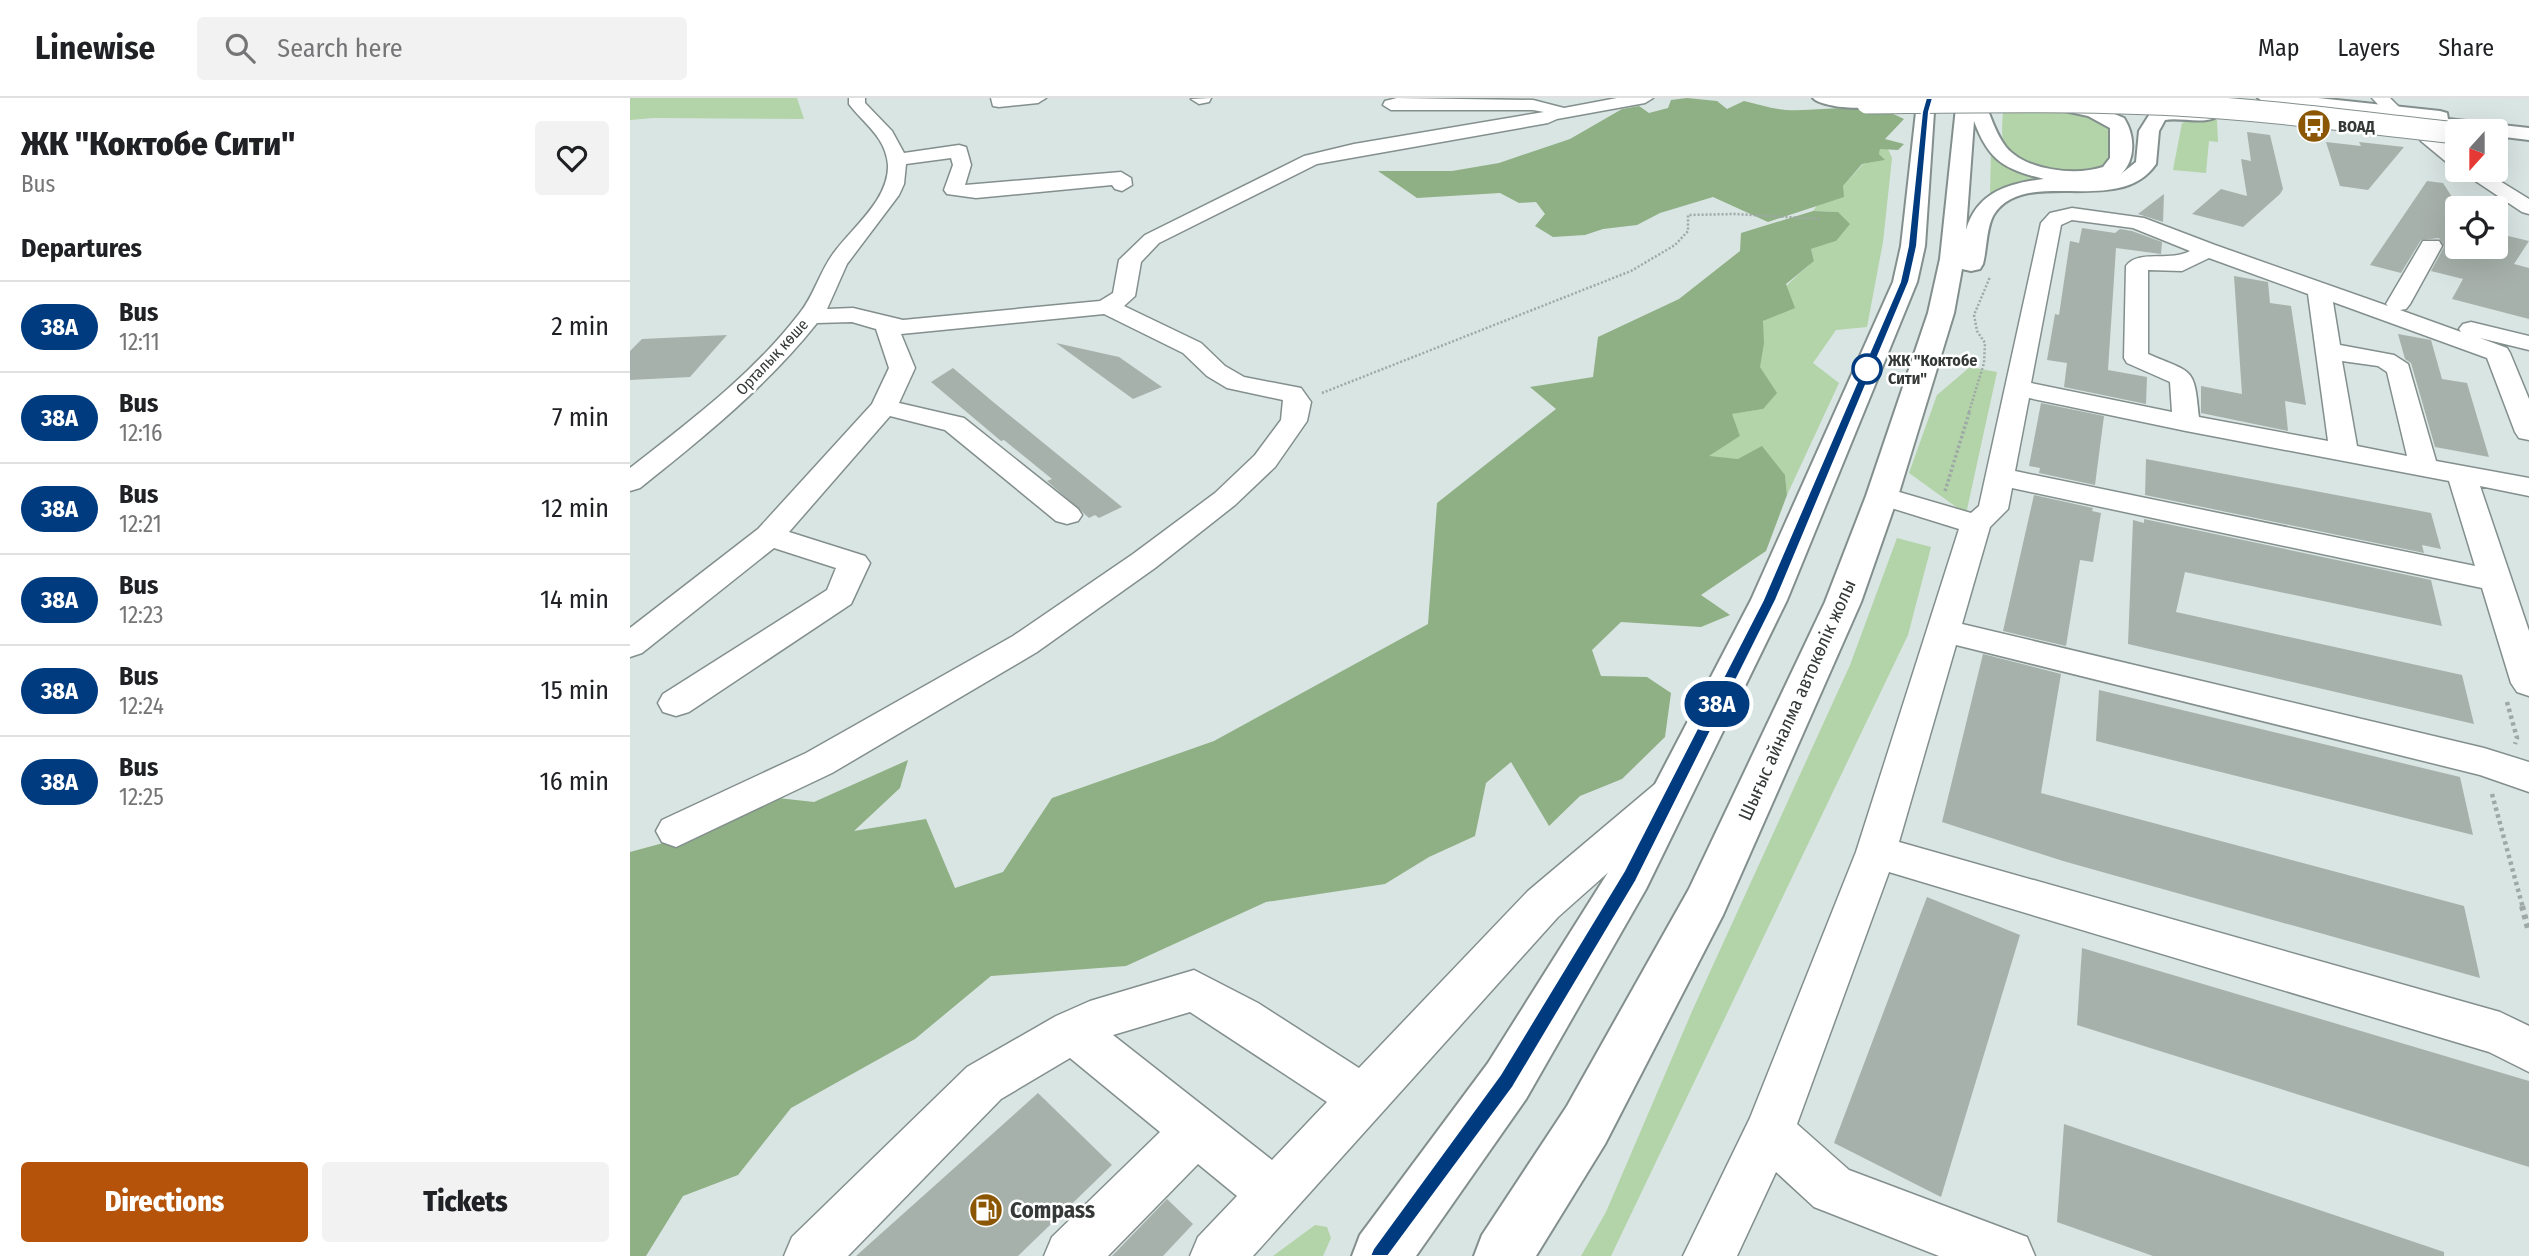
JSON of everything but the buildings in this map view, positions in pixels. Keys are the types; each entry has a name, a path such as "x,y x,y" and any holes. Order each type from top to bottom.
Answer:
{"main road":[{"path":"1822,98 1867,103 2048,102 2233,108 2445,132"},
{"path":"1381,1256 1507,1081 1630,876 1769,600 1905,282 1913,246 1925,112 1929,98"},
{"name":"Шығыс айналма автокөлік жолы","path":"1503,1256 1586,1125 1707,901 1843,602 1882,496 1941,313 1952,259 1965,98"},
{"path":"1974,98 1999,152 2007,160 2062,176 2100,174 2113,170 2119,163 2121,129 2108,116 2093,110 2048,102"},
{"path":"2146,98 2155,106 2186,105 2529,134"},
{"path":"2267,98 2529,127"},
{"path":"1941,313 1967,276 1980,220 1995,201 2019,189 2040,185 2105,183 2134,177 2147,164 2149,131 2158,116 2186,105 2445,139"},
{"path":"2508,139 2529,141"},
{"path":"2508,145 2529,148"}],"street":[{"path":"858,98 857,104 870,115 891,143 897,160 959,151 962,165 954,190 976,191 1121,178 1122,185"},
{"path":"999,98 999,102 1038,98"},
{"path":"811,316 853,315 903,327 1045,316 1107,307 1124,296 1130,260 1152,239 1311,160 1354,150 1548,118 1557,110 1533,105 1391,105 1415,98"},
{"path":"1551,115 1645,98"},
{"path":"2380,98 2395,112"},
{"path":"2427,137 2445,151"},
{"name":"Орталық көше","path":"630,482 741,392 811,316 835,264 890,194 897,178 897,160"},
{"path":"2508,175 2518,177"},
{"path":"2488,182 2529,208"},
{"path":"1710,1256 1769,1132 1876,852 1976,524 1993,509 2051,223 2057,217 2072,214 2137,222 2207,250 2497,353 2529,432"},
{"path":"2137,222 2143,219 2161,222 2484,334 2529,343"},
{"path":"2398,304 2431,246"},
{"path":"2186,423 2183,382 2180,377 2136,358 2137,266 2143,263 2182,264 2207,250"},
{"path":"2319,289 2344,453"},
{"path":"676,831 819,763 1025,644 1144,561 1225,499 1265,461 1294,421 1298,402 1292,394 1236,383 1216,371 1192,348 1107,307"},
{"path":"630,645 769,536 884,407 902,368 886,325"},
{"path":"2328,351 2385,360 2399,369 2424,468"},
{"path":"2018,388 2186,423 2529,487"},
{"path":"884,407 954,424 1067,515"},
{"path":"2462,474 2496,581 2523,684"},
{"path":"2000,477 2496,581"},
{"path":"1882,496 1976,524"},
{"path":"676,703 840,596 854,563 769,536"},
{"path":"1945,631 2484,762 2529,777"},
{"path":"1217,1256 1543,904 1672,793"},
{"path":"1876,852 2500,1034 2529,1050"},
{"path":"811,1256 984,1083 1072,1031 1106,1016 1194,990 1242,1018 1363,1098"},
{"path":"1072,1031 1275,1194"},
{"path":"1071,1256 1196,1130"},
{"path":"1769,1132 1832,1189 2008,1256"}],"path":[{"path":"1298,402 1631,271 1675,246 1688,231 1688,215 1735,214 1820,219"},
{"path":"2523,684 2517,738 2513,750 2484,762 2529,932"}],"green space":[{"path":"630,98 797,98 804,119 630,120"},
{"path":"1687,98 1717,101 1727,109 1744,101 1786,110 1876,110 1904,119 1885,139 1904,144 1898,150 1880,149 1879,154 1885,160 1862,164 1843,186 1844,197 1768,222 1713,197 1660,213 1637,225 1603,229 1585,235 1553,237 1535,226 1545,214 1536,202 1519,203 1500,193 1417,198 1378,171 1452,171 1499,163 1570,139 1622,109 1639,106 1649,113 1668,108 1671,100"},
{"path":"2003,108 2089,114 2109,126 2110,146 2107,160 2097,169 2069,173 2037,167 2023,161 2012,155 2003,143"},
{"path":"2192,119 2217,120 2218,142 2209,141 2206,173 2173,170 2182,123"},
{"path":"1880,148 1888,149 1892,158 1883,242 1867,327 1836,330 1813,363 1839,383 1787,495 1785,475 1738,459 1707,457 1740,436 1731,414 1763,409 1760,340 1764,320 1785,288 1814,261 1811,249 1836,241 1838,212 1813,211 1818,204 1843,197 1843,186 1863,164 1884,160 1879,154"},
{"path":"1991,151 2002,163 2058,179 2022,182 1990,195"},
{"path":"1813,211 1838,212 1850,224 1836,241 1811,249 1814,261 1786,284 1795,308 1763,321 1764,343 1760,367 1777,393 1763,409 1732,414 1740,436 1709,456 1738,459 1762,446 1785,475 1787,495 1766,551 1701,595 1730,615 1701,627 1621,622 1592,650 1601,676 1647,677 1671,693 1665,737 1622,779 1580,796 1549,826 1511,762 1486,783 1475,836 1429,857 1385,884 1266,902 1126,966 991,976 915,1039 791,1108 738,1175 683,1196 646,1256 630,1256 630,852 689,836 778,798 814,802 908,760 900,788 854,831 926,819 955,888 1003,872 1052,798 1214,741 1428,624 1437,503 1556,409 1530,387 1593,377 1598,337 1679,299 1740,251 1741,233"},
{"path":"1970,367 1997,372 1966,514 1909,473 1937,395"},
{"path":"1897,538 1931,547 1908,635 1611,1256 1581,1256 1606,1212 1693,1009 1850,665"},
{"path":"1315,1225 1327,1227 1331,1238 1323,1256 1273,1256"}],"bus line":[{"name":"38А","path":"1381,1256 1507,1081 1630,876 1769,600 1905,282 1913,246 1925,112 1929,98"}],"place":[{"name":"ВОАД","path":"2314,126"},
{"name":"ЖК \"Коктобе Сити\"","path":"1867,369"},
{"name":"Compass","path":"986,1210"}]}
